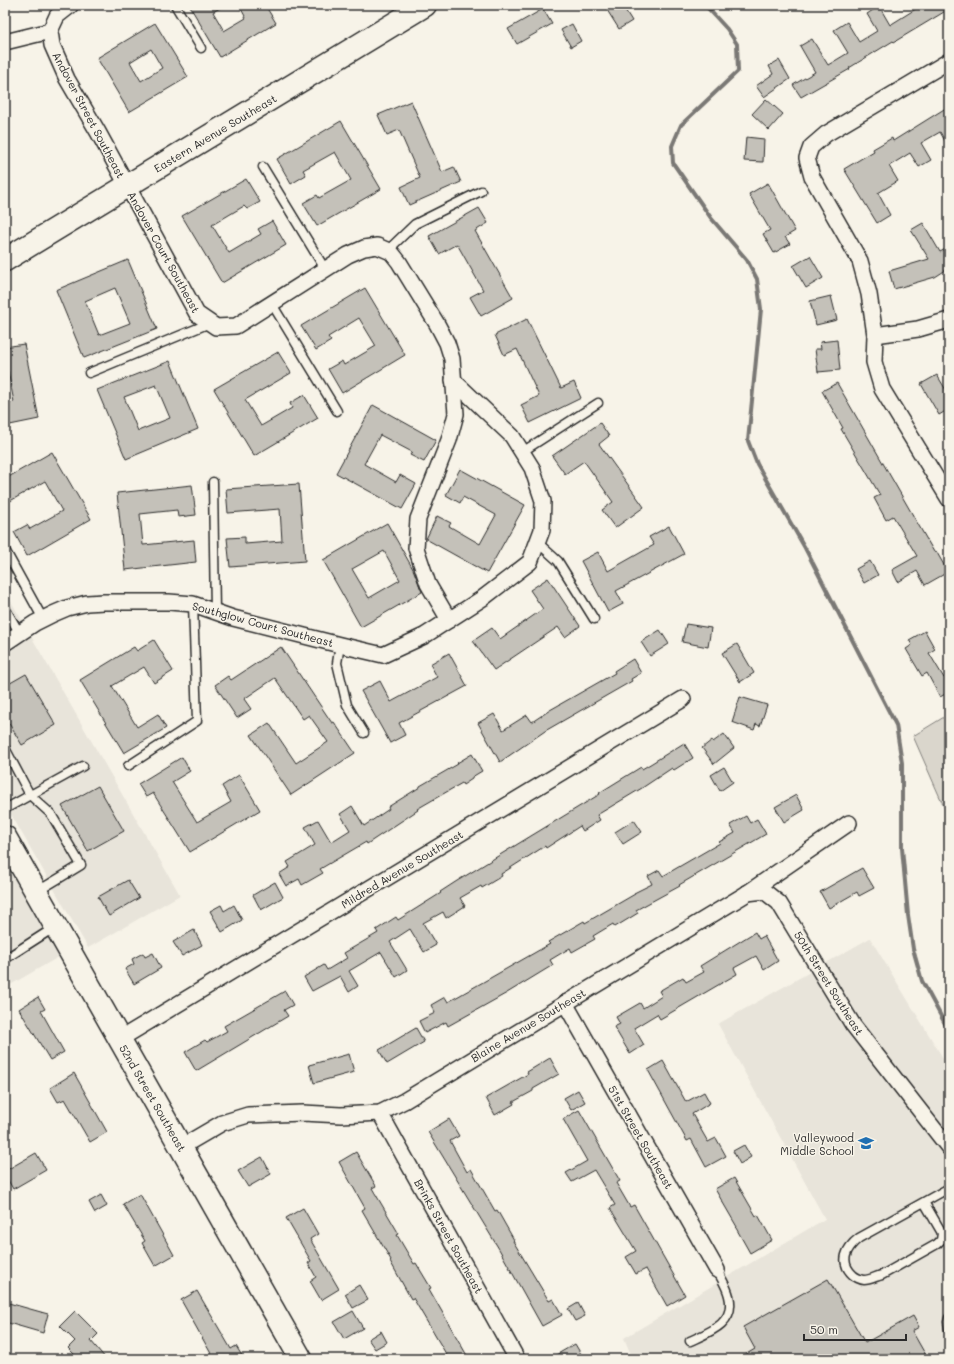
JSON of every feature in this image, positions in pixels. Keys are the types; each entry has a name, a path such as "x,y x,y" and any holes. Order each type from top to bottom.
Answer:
{"main road":[{"name":"Eastern Avenue Southeast","path":"5,260 425,5"},
{"name":"52nd Street Southeast","path":"5,837 300,1359"}],"street":[{"path":"5,42 50,31 57,16 71,5"},
{"name":"Andover Street Southeast","path":"50,31 52,45 68,79 128,186"},
{"path":"949,60 826,134 811,147 807,158 812,177 860,261 869,294 875,335 874,362 882,389 949,499"},
{"name":"Andover Court Southeast","path":"128,186 197,314 216,328 236,326 348,255 364,248 377,246 387,251"},
{"path":"387,251 390,252 399,262 438,324 447,343 452,359 456,414 449,440 418,519 416,548 428,584 449,620"},
{"path":"875,335 918,329 949,320"},
{"name":"Southglow Court Southeast","path":"5,643 43,619 68,608 104,602 169,602 193,604 233,618 383,655 424,636 482,598 530,562 542,530 543,501 532,468 512,436 453,380"},
{"name":"Mildred Avenue Southeast","path":"120,1039 683,698"},
{"name":"Blaine Avenue Southeast","path":"181,1147 222,1123 248,1115 303,1113 341,1115 380,1113 404,1101 746,894 849,823"},
{"name":"50th Street Southeast","path":"746,894 764,891 779,902 853,1025 949,1148"},
{"name":"51st Street Southeast","path":"565,1004 717,1270"},
{"name":"Brinks Street Southeast","path":"380,1113 517,1359"}],"lane":[{"path":"175,5 201,48"},
{"path":"263,167 326,269"},
{"path":"387,251 415,224 481,191"},
{"path":"272,304 337,411"},
{"path":"88,374 210,323"},
{"path":"522,452 598,403"},
{"path":"213,482 215,612"},
{"path":"538,542 558,561 594,619"},
{"path":"5,550 43,619"},
{"path":"128,766 197,721 193,604"},
{"path":"5,608 20,634"},
{"path":"340,645 337,663 347,705 364,733"},
{"path":"5,748 30,795 51,814 81,865 36,892"},
{"path":"5,809 83,766"},
{"path":"5,959 56,927"},
{"path":"924,1202 942,1233 941,1240 937,1244 873,1278 864,1280 854,1276 848,1270 845,1261 846,1252 850,1245 859,1238 949,1188"},
{"path":"690,1341 719,1327 728,1317 730,1308 729,1296 717,1270"},
{"path":"949,1318 949,1329"}],"shaded area":[{"path":"5,591 180,895 88,948 5,804"},
{"path":"949,714 949,818 913,736"},
{"path":"5,856 62,955 5,988"},
{"name":"Valleywood Middle School","path":"870,938 949,1068 949,1359 628,1359 632,1357 624,1338 825,1219 718,1024"}],"building":[{"path":"189,5 225,5 213,12 224,31 246,18 239,5 265,5 276,23 220,57"},
{"path":"616,5 622,5 632,21 619,29 607,10"},
{"path":"922,5 949,5 949,9 801,97 793,85 815,72 800,46 812,39 828,65 848,53 834,30 847,22 859,42 877,31 867,14 879,6 890,25"},
{"path":"543,9 552,24 517,44 508,29"},
{"path":"155,23 188,77 129,112 97,58","holes":["151,49 162,68 141,81 130,62"]},
{"path":"572,24 581,41 571,47 561,30"},
{"path":"779,60 790,79 764,97 756,86 773,74 769,66"},
{"path":"766,99 783,114 769,130 752,114"},
{"path":"411,101 442,172 454,167 461,182 409,205 401,187 420,178 399,130 387,135 378,115"},
{"path":"949,106 949,148 940,132 921,143 931,160 919,167 910,153 889,166 898,181 878,193 890,215 877,223 844,169 874,151 873,149 892,138 893,141"},
{"path":"341,121 381,189 317,226 303,203 317,195 319,198 351,180 335,152 303,170 306,175 291,184 277,159"},
{"path":"746,137 764,139 763,162 744,161"},
{"path":"246,179 260,202 247,209 244,206 212,225 229,253 261,234 258,229 272,221 286,245 222,283 182,216"},
{"path":"768,183 795,231 785,237 790,244 774,253 763,234 770,230 749,194"},
{"path":"479,208 488,223 475,231 513,298 481,316 470,297 483,290 457,244 439,254 429,236"},
{"path":"923,223 940,252 949,247 949,268 935,277 894,289 889,271 929,259 911,230"},
{"path":"810,256 823,278 806,288 793,266"},
{"path":"128,260 157,329 84,358 56,290","holes":["115,288 130,323 99,335 85,301"]},
{"path":"365,288 405,355 342,393 328,369 342,361 344,365 376,346 359,318 328,337 331,341 316,350 301,326"},
{"path":"831,296 837,320 816,325 810,301"},
{"path":"527,319 561,388 574,382 581,398 530,423 521,405 539,396 517,349 504,355 495,335"},
{"path":"837,340 840,370 818,372 815,349 821,349 820,342"},
{"path":"24,344 39,419 5,426 5,404 14,402 8,371 5,372 5,347"},
{"path":"278,352 291,373 245,400 261,426 292,408 290,403 304,395 318,418 254,456 214,389"},
{"path":"170,361 198,429 126,459 97,390","holes":["156,385 170,418 138,431 124,397"]},
{"path":"937,375 949,395 949,409 939,415 921,384"},
{"path":"837,383 934,552 936,551 948,572 925,585 917,571 898,582 892,570 917,556 893,516 886,520 874,498 880,495 841,429 843,428 822,391"},
{"path":"373,405 436,440 424,462 410,455 412,452 380,435 364,464 396,482 400,475 416,484 402,509 336,473"},
{"path":"600,423 609,436 599,444 644,507 615,528 602,510 613,502 584,461 565,474 552,456"},
{"path":"52,452 91,519 27,556 14,532 27,525 30,529 62,511 45,481 5,504 5,479"},
{"path":"460,469 525,505 487,573 426,539 437,516 451,523 449,526 480,544 496,515 463,497 460,503 446,495"},
{"path":"299,484 305,561 230,567 227,538 245,537 245,544 282,541 280,509 228,513 226,489"},
{"path":"192,485 196,515 178,517 177,510 140,514 143,545 194,540 196,562 125,570 117,493"},
{"path":"387,523 413,569 422,592 361,627 323,560","holes":["384,551 400,580 369,598 352,569"]},
{"path":"669,526 684,554 616,591 623,604 608,612 581,561 598,552 608,571 654,545 649,537"},
{"path":"870,561 878,575 864,583 856,569"},
{"path":"548,578 580,626 565,637 558,627 494,670 473,641 492,628 500,639 543,609 530,590"},
{"path":"686,624 711,628 708,647 682,642"},
{"path":"660,630 669,644 650,656 641,642"},
{"path":"925,631 935,649 929,653 944,678 949,675 949,692 940,697 927,673 922,676 906,649 912,645 909,640"},
{"path":"154,640 173,671 154,683 144,667 112,686 137,727 158,714 166,728 124,753 80,680 134,647 137,651"},
{"path":"737,644 754,673 740,682 722,653"},
{"path":"281,647 332,723 334,722 355,753 291,795 251,735 269,723 296,763 328,742 309,715 303,719 275,678 244,699 251,709 237,718 215,685 228,676 231,680"},
{"path":"449,653 467,686 399,723 405,735 390,743 361,691 380,681 391,702 437,677 430,664"},
{"path":"633,659 641,673 631,679 632,681 545,731 500,762 478,723 494,714 503,730 527,715 532,722 615,673 614,671"},
{"path":"26,674 56,725 22,745 5,717 5,686"},
{"path":"740,697 767,705 760,726 756,724 754,730 732,722"},
{"path":"724,734 734,748 714,764 702,748 712,740 713,742"},
{"path":"684,743 693,758 674,770 672,768 597,815 600,820 583,831 580,826 546,848 545,846 482,888 481,886 460,898 465,906 446,918 443,912 423,923 436,945 424,952 410,929 390,942 407,970 396,977 381,952 349,971 358,986 349,992 340,976 312,991 304,977 324,965 327,970 347,958 344,953 378,933 376,930 396,917 398,920 457,881 600,794 599,793 641,767 642,769"},
{"path":"472,754 482,771 472,777 472,779 463,785 462,783 417,809 418,810 367,844 366,842 320,869 323,873 302,885 299,879 286,886 279,874 290,867 287,862 315,845 305,827 318,820 331,842 350,830 340,814 352,806 364,826 389,809 388,807"},
{"path":"182,757 190,771 172,782 197,822 231,802 222,786 239,775 260,810 190,852 153,793 146,797 138,784"},
{"path":"724,767 733,782 720,791 711,775"},
{"path":"98,786 124,831 88,851 62,806"},
{"path":"796,795 804,810 784,822 775,807"},
{"path":"746,816 750,823 757,819 766,834 679,885 680,886 636,910 638,913 615,927 613,924 593,936 595,939 572,952 570,948 550,960 553,965 507,993 448,1026 446,1022 425,1033 419,1021 435,1013 431,1005 445,997 448,1002 550,944 548,942 584,921 585,923 635,894 634,893 652,884 648,876 659,870 663,876 720,843 719,842 735,833 730,825"},
{"path":"634,820 642,832 623,844 615,832"},
{"path":"862,868 874,888 859,896 857,892 829,908 820,892"},
{"path":"128,880 139,898 109,916 98,897"},
{"path":"275,882 283,897 261,910 253,895"},
{"path":"221,905 224,911 234,905 242,920 222,932 210,911"},
{"path":"194,930 202,945 182,956 173,942"},
{"path":"755,932 759,939 764,936 778,961 764,970 756,956 734,968 737,974 660,1019 657,1014 634,1028 644,1045 630,1054 614,1027 620,1024 616,1017 640,1003 643,1008 662,996 659,991 683,977 686,982 704,972 700,966"},
{"path":"143,953 145,957 153,953 161,968 134,984 125,969 134,964 132,959"},
{"path":"285,991 293,1005 284,1010 288,1016 196,1071 185,1052 205,1040 207,1042 227,1031 224,1026"},
{"path":"38,997 45,1009 41,1011 64,1052 50,1060 19,1009"},
{"path":"416,1028 424,1042 387,1064 379,1050"},
{"path":"349,1054 354,1072 314,1083 309,1065"},
{"path":"550,1058 559,1074 533,1089 533,1091 513,1102 514,1104 495,1115 486,1098 528,1074 527,1072"},
{"path":"663,1061 686,1102 704,1092 710,1103 692,1114 708,1142 716,1138 726,1156 706,1167 691,1139 687,1141 648,1070"},
{"path":"74,1073 107,1132 90,1142 65,1099 58,1102 50,1088"},
{"path":"578,1090 585,1102 571,1110 564,1098"},
{"path":"579,1110 620,1181 616,1183 630,1207 634,1205 685,1295 667,1306 646,1269 636,1274 626,1257 636,1251 610,1208 615,1205 594,1170 572,1182 566,1173 587,1161 563,1119"},
{"path":"449,1119 459,1136 450,1141 467,1172 471,1169 495,1211 497,1210 514,1240 513,1241 549,1301 553,1299 562,1315 542,1326 499,1249 428,1132"},
{"path":"744,1145 751,1157 740,1164 733,1151"},
{"path":"356,1152 376,1186 372,1188 399,1234 397,1235 414,1264 416,1263 431,1288 429,1289 469,1359 449,1359 413,1298 411,1299 390,1261 391,1260 362,1210 365,1208 339,1162"},
{"path":"36,1153 46,1170 13,1189 5,1175 5,1171"},
{"path":"262,1157 271,1174 248,1187 238,1171"},
{"path":"734,1178 772,1240 750,1253 715,1189"},
{"path":"140,1194 174,1255 155,1266 142,1243 145,1241 123,1204"},
{"path":"101,1195 107,1206 95,1213 89,1202"},
{"path":"303,1208 318,1234 310,1239 339,1289 321,1300 310,1281 316,1277 308,1263 311,1261 286,1218"},
{"path":"828,1279 865,1343 913,1316 919,1327 912,1331 928,1359 738,1359 755,1349 743,1327"},
{"path":"359,1285 368,1300 353,1308 345,1294"},
{"path":"197,1291 231,1349 236,1346 244,1359 214,1359 181,1300"},
{"path":"5,1302 48,1314 43,1333 5,1322"},
{"path":"578,1303 585,1316 575,1321 568,1309"},
{"path":"75,1311 98,1334 91,1341 106,1359 79,1359 68,1348 75,1341 60,1326"},
{"path":"353,1311 363,1328 344,1339 334,1322"},
{"path":"381,1331 387,1342 375,1349 368,1339"},
{"path":"575,1344 584,1359 549,1359"}],"waterway":[{"path":"705,5 727,29 737,44 738,71 681,125 672,146 673,163 711,218 747,260 757,279 761,309 748,441 757,464 805,548 896,725 902,763 902,848 908,915 913,949 922,981 949,1031"}],"place":[{"name":"Valleywood Middle School","path":"866,1143"}]}
